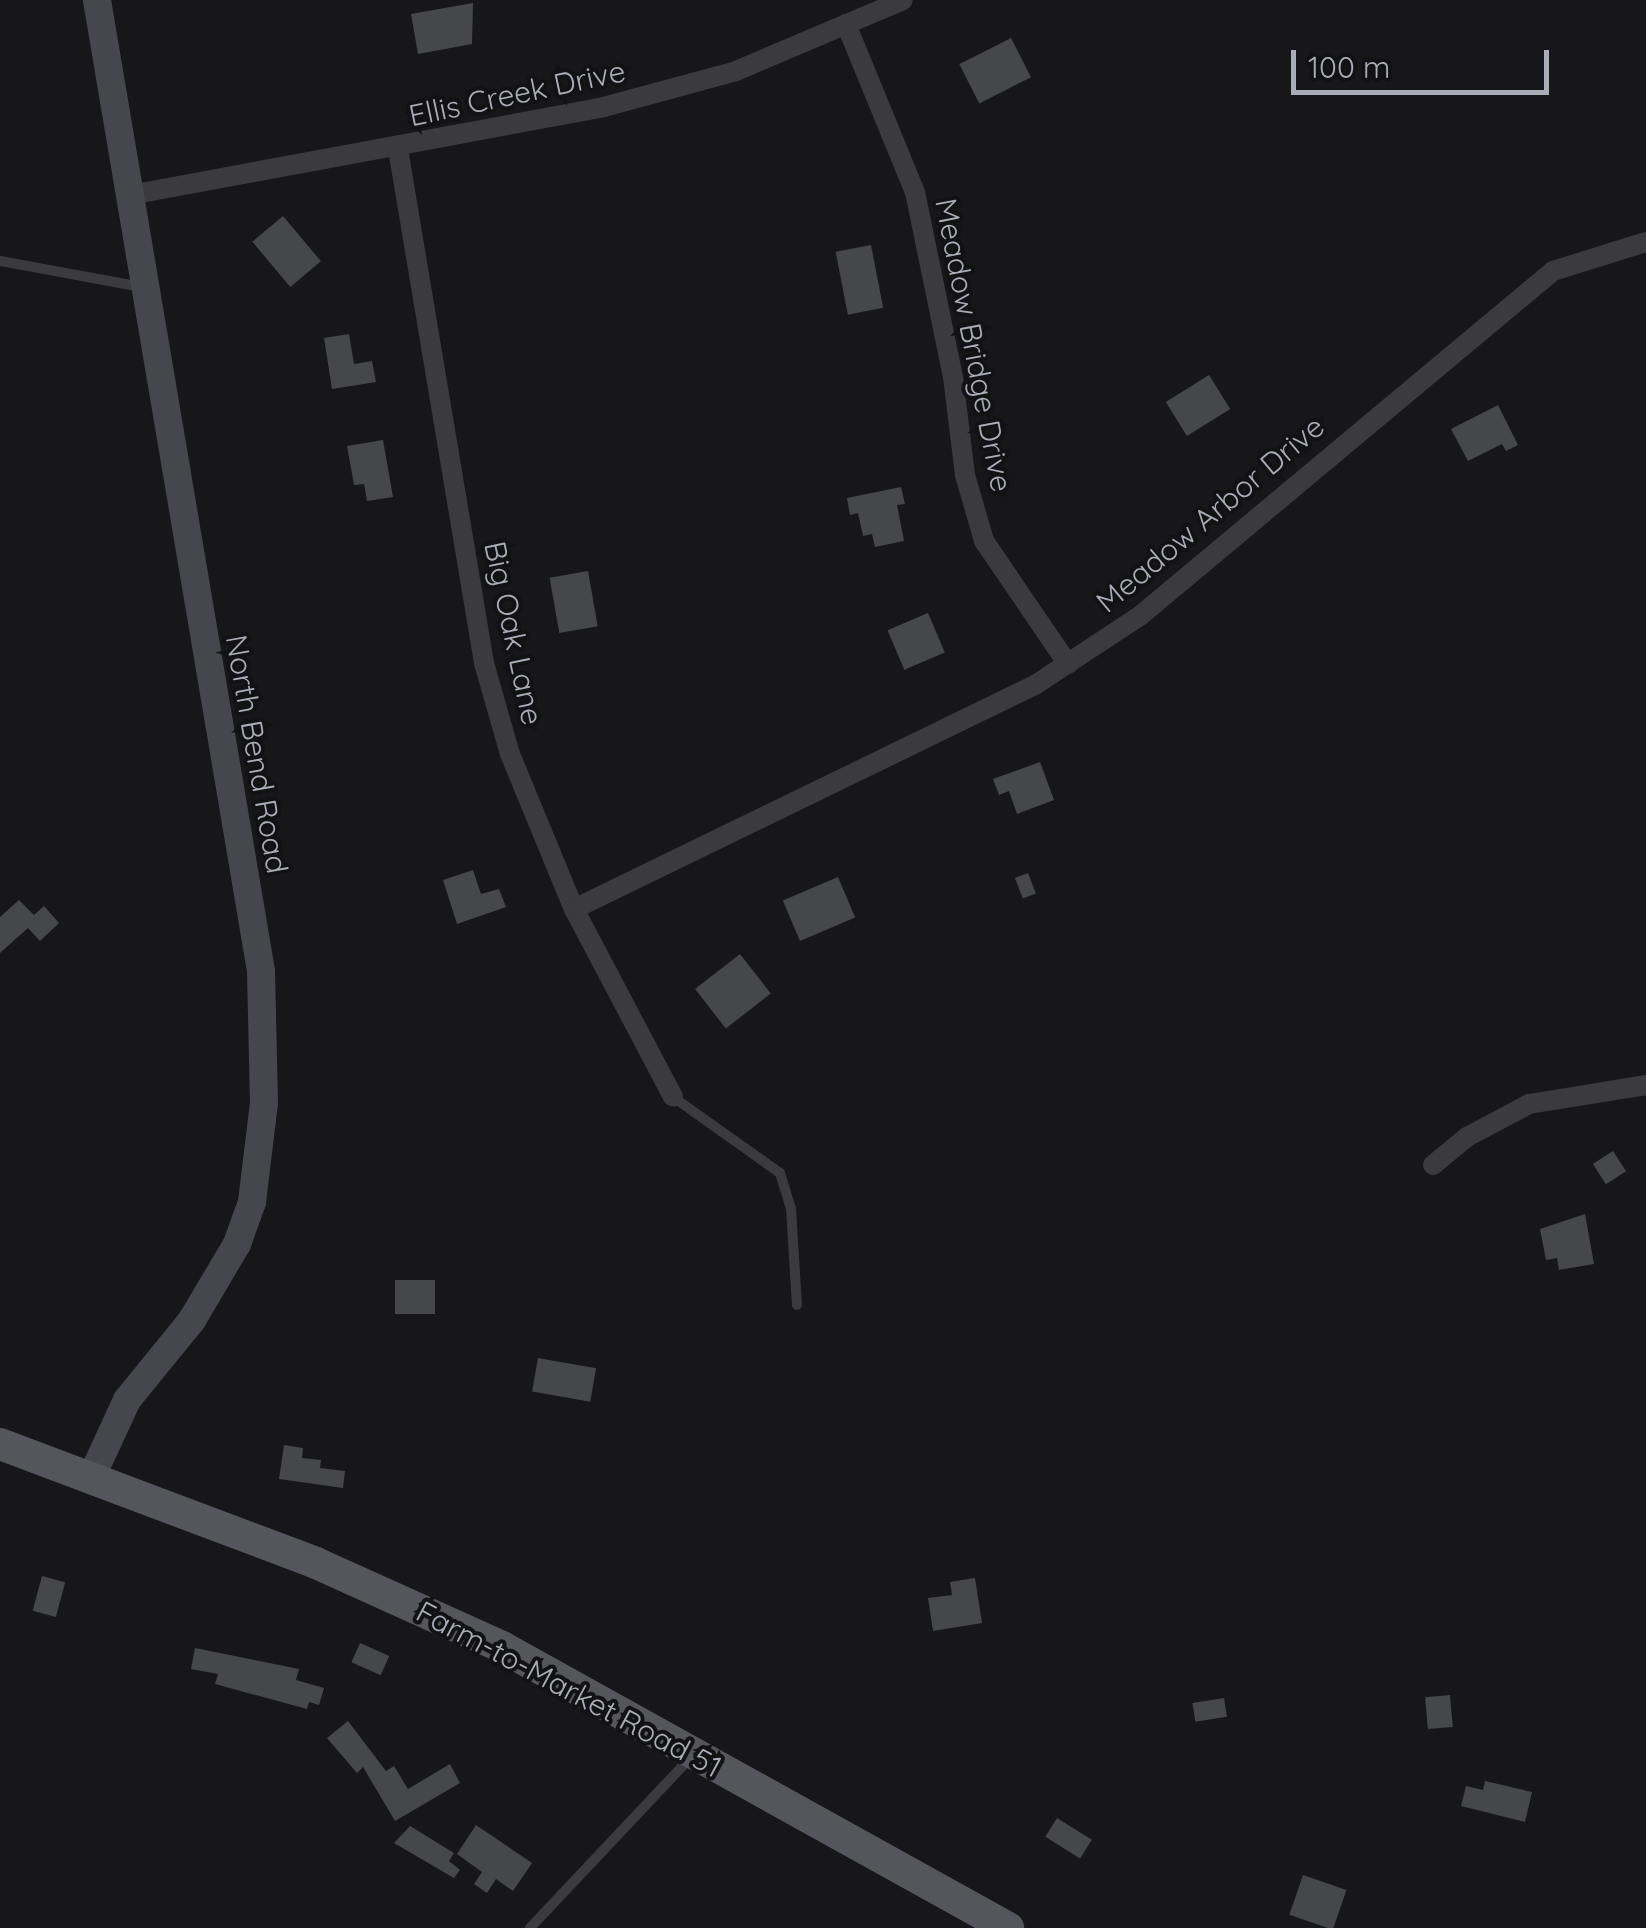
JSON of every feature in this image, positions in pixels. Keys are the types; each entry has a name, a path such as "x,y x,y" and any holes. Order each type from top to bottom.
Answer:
{"main road":[{"name":"Farm-to-Market Road 51","path":"0,1444 316,1563 502,1647 1008,1928"}],"street":[{"name":"North Bend Road","path":"92,1478 126,1400 219,1281 252,1202 262,1146 261,972 98,0"},
{"name":"Ellis Creek Drive","path":"130,195 398,150 736,71 903,0"},
{"name":"Meadow Bridge Drive","path":"846,24 915,192 953,377 965,476 984,541 1068,664"},
{"name":"Big Oak Lane","path":"398,150 484,663 510,754 574,909 672,1097"},
{"name":"Meadow Arbor Drive","path":"574,909 901,754 1068,664 1141,615 1553,272 1646,242"},
{"path":"1433,1165 1468,1137 1529,1104 1646,1085"}],"lane":[{"path":"0,261 146,288"},
{"path":"672,1097 780,1173 791,1208 797,1305"},
{"path":"530,1928 693,1754"}],"building":[{"path":"473,3 472,44 418,54 411,14"},
{"path":"1011,38 1031,77 979,104 959,64"},
{"path":"283,216 321,261 290,287 252,242"},
{"path":"871,245 883,308 848,315 836,252"},
{"path":"349,334 354,364 372,361 376,382 332,389 324,338"},
{"path":"1209,375 1230,409 1187,436 1166,402"},
{"path":"1498,405 1518,445 1506,451 1502,444 1468,461 1451,429"},
{"path":"383,440 393,497 367,501 364,484 354,485 347,446"},
{"path":"901,487 905,504 897,505 904,541 875,547 872,534 863,536 858,513 850,515 847,498"},
{"path":"588,571 598,626 559,633 550,578"},
{"path":"928,613 945,653 904,670 887,630"},
{"path":"1040,762 1054,800 1017,814 1009,791 999,795 993,779"},
{"path":"473,870 481,894 499,889 506,907 457,924 443,880"},
{"path":"1028,873 1036,894 1023,899 1015,878"},
{"path":"838,877 855,918 800,941 783,900"},
{"path":"19,900 34,915 44,906 59,923 40,941 28,928 0,953 0,917"},
{"path":"740,954 771,993 726,1028 695,989"},
{"path":"1613,1151 1626,1171 1606,1184 1593,1164"},
{"path":"1585,1214 1594,1264 1559,1270 1557,1258 1546,1260 1540,1229"},
{"path":"395,1280 435,1280 435,1314 395,1314"},
{"path":"538,1358 596,1368 590,1402 532,1391"},
{"path":"284,1445 303,1448 302,1458 321,1460 320,1468 345,1471 343,1488 279,1479"},
{"path":"42,1576 65,1582 56,1617 33,1611"},
{"path":"975,1578 982,1623 933,1631 928,1598 952,1595 950,1582"},
{"path":"360,1643 389,1656 381,1675 351,1662"},
{"path":"195,1648 299,1669 296,1680 324,1688 319,1705 309,1702 307,1709 215,1684 218,1674 191,1669"},
{"path":"1450,1695 1453,1727 1428,1729 1425,1697"},
{"path":"1224,1698 1227,1717 1195,1722 1192,1703"},
{"path":"348,1721 386,1771 394,1766 408,1789 450,1764 460,1783 395,1821 363,1767 357,1773 327,1738"},
{"path":"1485,1781 1532,1792 1525,1822 1461,1806 1466,1786 1483,1790"},
{"path":"1057,1818 1092,1840 1080,1858 1045,1837"},
{"path":"476,1825 532,1863 513,1891 496,1879 487,1893 474,1884 482,1872 457,1854"},
{"path":"410,1826 454,1853 449,1861 460,1870 454,1878 394,1843"},
{"path":"1303,1875 1346,1890 1333,1928 1289,1915"}]}
